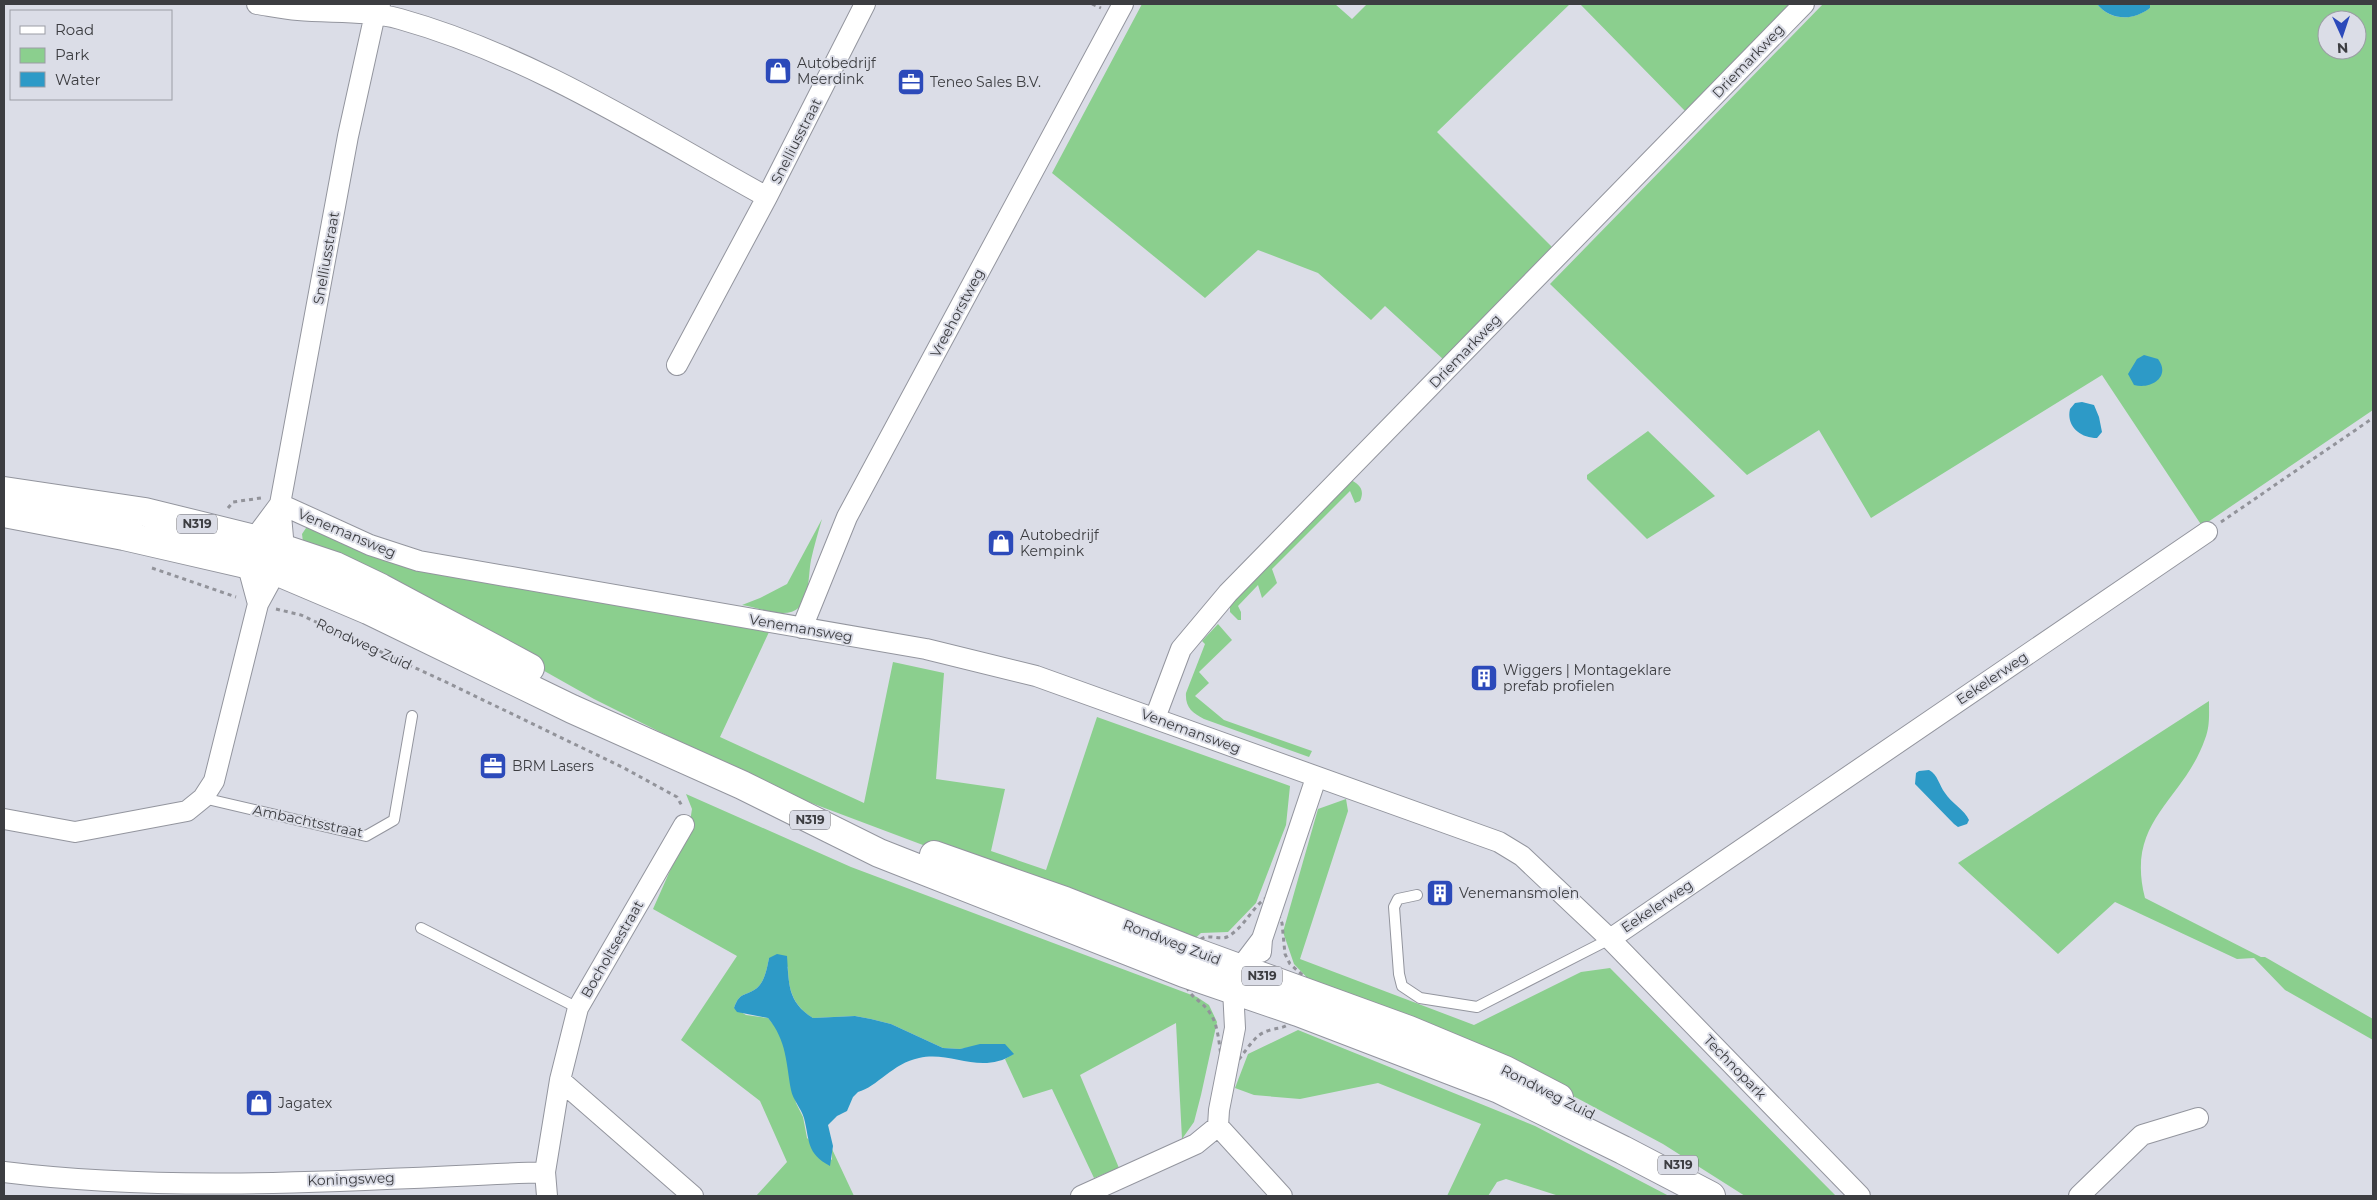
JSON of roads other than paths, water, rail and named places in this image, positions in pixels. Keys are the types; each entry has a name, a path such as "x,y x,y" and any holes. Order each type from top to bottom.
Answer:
{"main road":[{"name":"Rondweg Zuid","path":"4,491 145,512 280,560 336,566 581,695 698,765 878,853 1188,962 1505,1070 1632,1135 1722,1196"},
{"name":"Rondweg Zuid","path":"4,514 124,536 251,551"},
{"name":"Rondweg Zuid","path":"1301,1001 1499,1089 1711,1196"}],"street":[{"path":"257,4 296,10 377,9"},
{"name":"Snelliusstraat","path":"677,365 767,198 865,4"},
{"name":"Vreehorstweg","path":"802,628 847,517 1123,4"},
{"name":"Driemarkweg","path":"1155,718 1181,649 1228,593 1804,4"},
{"name":"Snelliusstraat","path":"280,560 280,504 348,136 377,9 548,76 767,198"},
{"name":"Snelliusstraat","path":"251,551 280,504"},
{"name":"Venemansweg","path":"280,504 370,545 419,561 926,650 1036,676 1316,778 1499,842 1522,856 1610,938"},
{"name":"Eekelerweg","path":"1610,938 2207,532"},
{"path":"251,551 258,604"},
{"path":"4,819 75,832 187,811 203,798 214,780 258,604 280,560"},
{"path":"1282,1196 1218,1126 1219,1110 1225,1075 1247,982 1316,778"},
{"name":"Bocholtsestraat","path":"547,1196 546,1172 560,1080 578,1008 684,825"},
{"name":"Technopark","path":"1610,938 1860,1196"},
{"path":"560,1080 694,1196"},
{"path":"2079,1196 2142,1135 2198,1118"},
{"path":"1081,1196 1196,1144 1218,1126"},
{"name":"Koningsweg","path":"4,1172 155,1190 269,1189 546,1172"}],"lane":[{"name":"Ambachtsstraat","path":"203,798 366,836 394,820 412,716"},
{"path":"1417,895 1398,899 1394,907 1399,974 1402,986 1420,998 1477,1007 1610,938"},
{"path":"421,928 578,1008"}],"water":[{"path":"2097,4 2150,4 2150,8 2137,15 2122,17 2109,14"},
{"path":"2144,355 2158,359 2161,365 2161,376 2158,380 2147,385 2134,385 2128,374 2137,359"},
{"path":"2082,402 2094,405 2099,417 2102,432 2097,438 2085,436 2072,426 2069,415 2070,409 2075,403"},
{"path":"1929,770 1936,777 1948,797 1967,816 1969,820 1967,824 1958,827 1954,824 1915,784 1916,773"},
{"path":"777,954 787,956 791,991 798,1005 813,1018 855,1016 891,1024 943,1048 960,1049 980,1044 1005,1044 1014,1054 989,1063 931,1056 919,1058 901,1065 872,1085 858,1092 853,1097 847,1111 837,1116 828,1125 833,1146 830,1166 817,1156 810,1146 804,1118 791,1090 787,1061 779,1035 768,1018 737,1012 734,1008 738,999 760,985 769,958"}],"place":[{"name":"Autobedrijf Meerdink","path":"778,71"},
{"name":"Teneo Sales B.V.","path":"911,82"},
{"name":"Autobedrijf Kempink","path":"1001,543"},
{"name":"Wiggers | Montageklare prefab profielen","path":"1484,678"},
{"name":"BRM Lasers","path":"493,766"},
{"name":"Venemansmolen","path":"1440,893"},
{"name":"Jagatex","path":"259,1103"}]}
